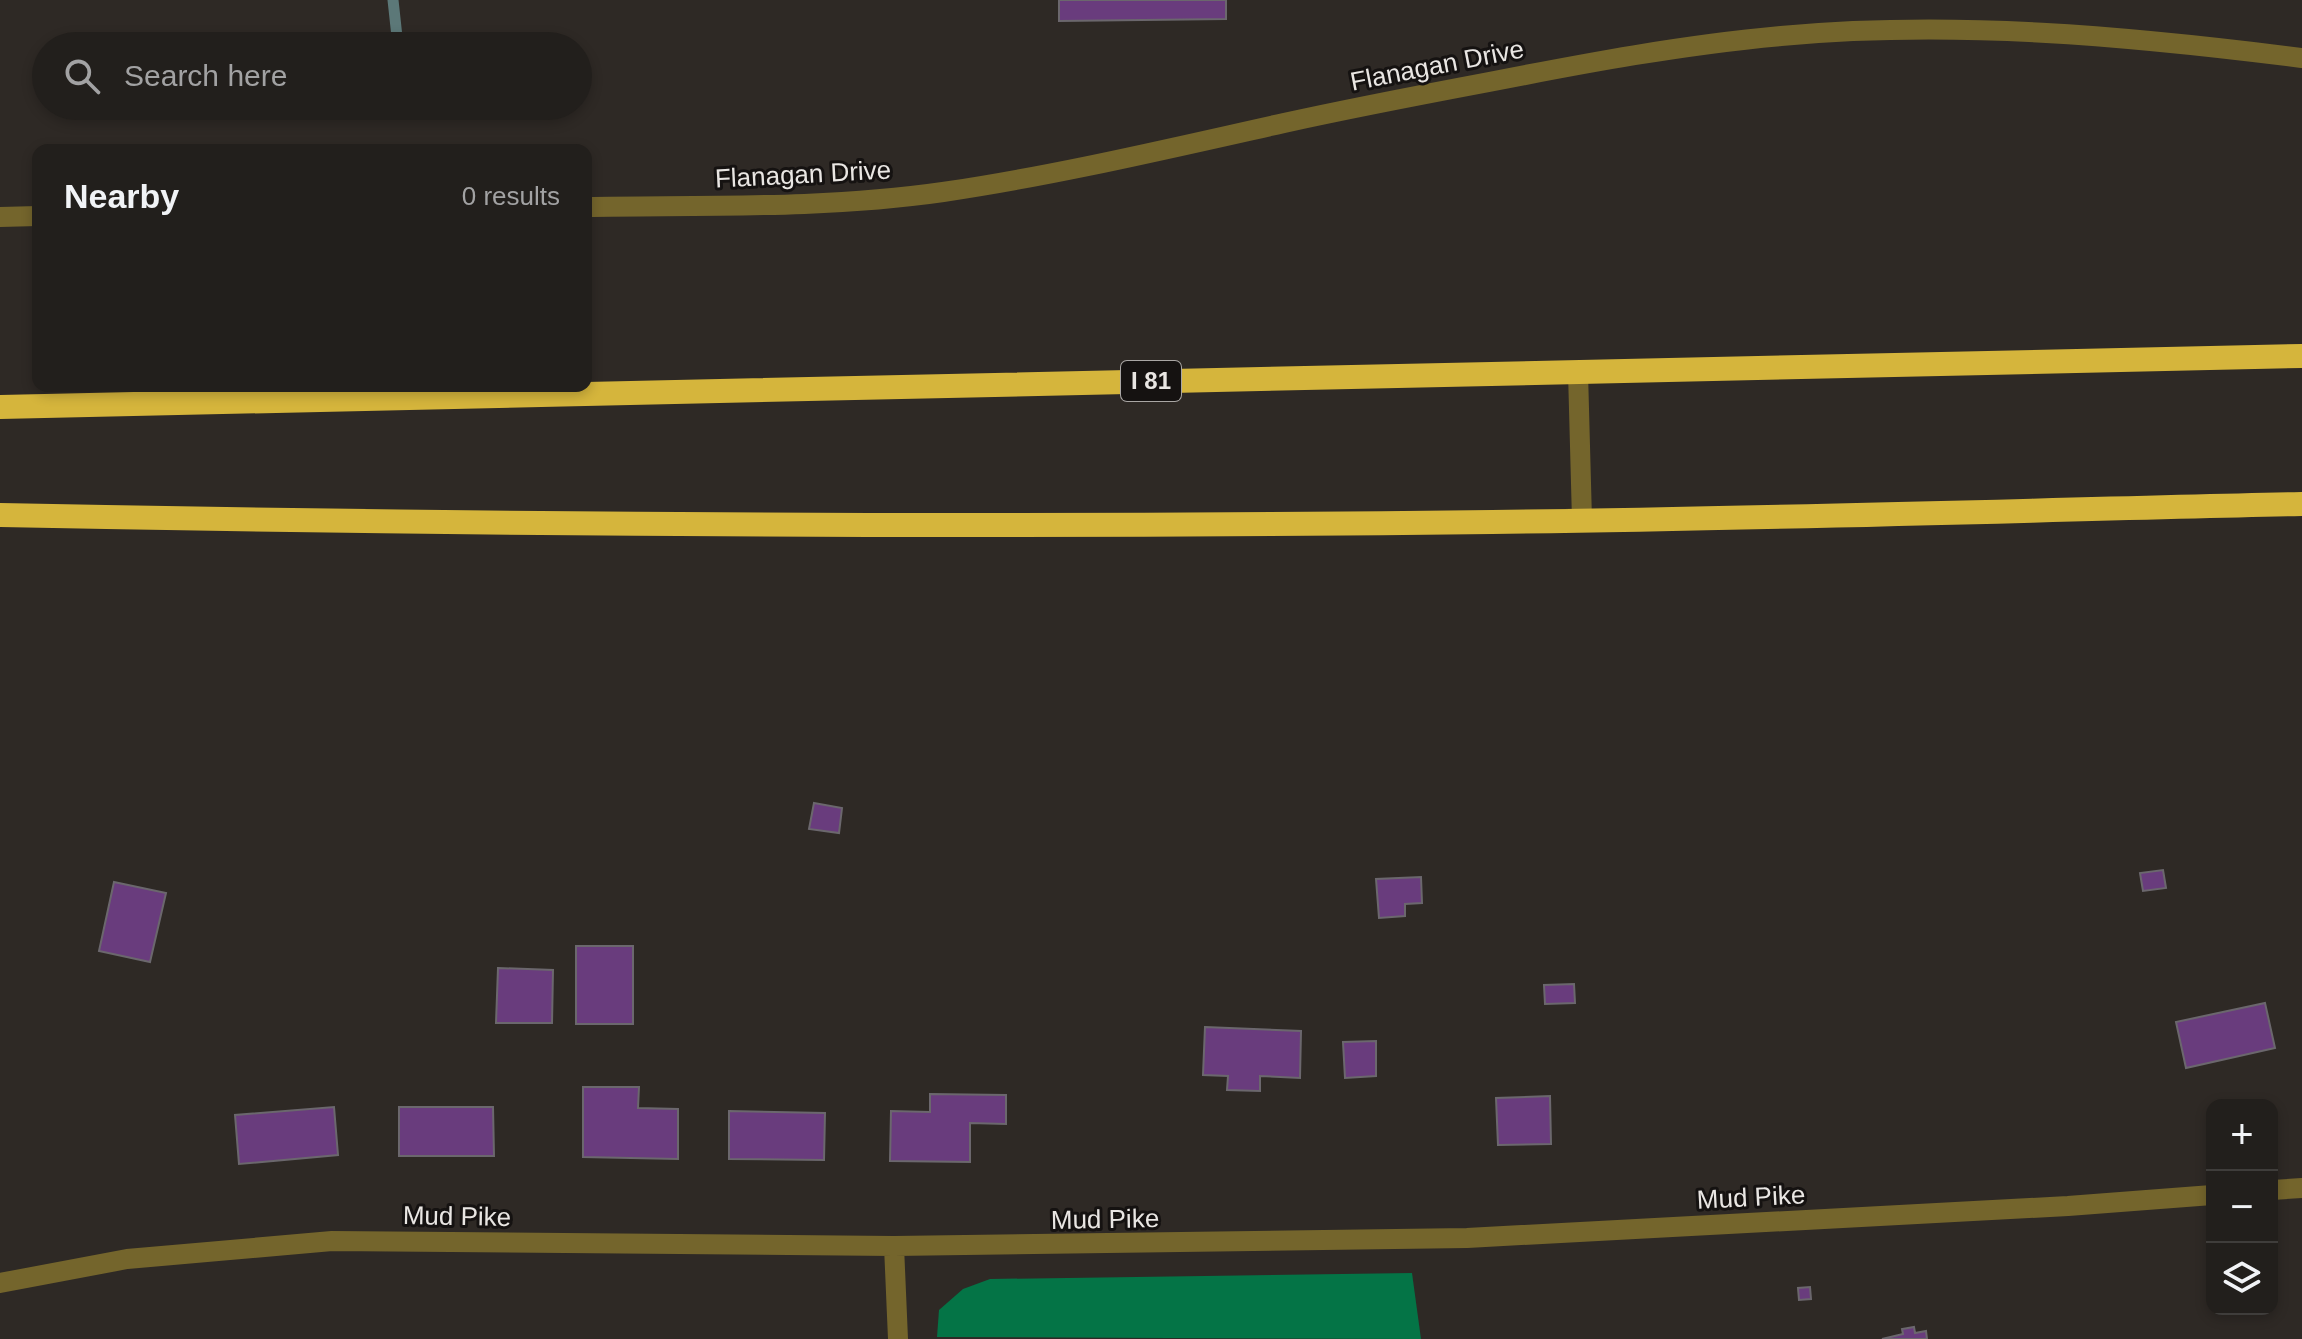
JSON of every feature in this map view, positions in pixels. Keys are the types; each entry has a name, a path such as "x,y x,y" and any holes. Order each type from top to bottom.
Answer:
{"highway":[{"name":"I 81","path":"0,404 48,406 2302,356"},
{"path":"0,515 268,521 695,524 1582,520 2302,504"}],"street":[{"name":"Flanagan Drive","path":"592,207 810,204 939,193 1083,168 1329,113 1639,52 1782,36 1919,28 2072,34 2302,58"},
{"path":"0,217 32,216"},
{"path":"1578,372 1582,520"},
{"path":"2278,1190 2302,1188"},
{"name":"Mud Pike","path":"0,1283 127,1259 332,1241 894,1246 1467,1238 2068,1206 2206,1195"},
{"path":"894,1246 898,1339"}],"green space":[{"path":"1412,1273 1421,1339 937,1337 939,1310 963,1289 990,1279"}],"building":[{"path":"1059,0 1226,0 1226,19 1059,21"},
{"path":"814,803 842,808 839,833 809,829"},
{"path":"2163,870 2166,888 2143,891 2140,873"},
{"path":"1421,877 1422,903 1405,904 1405,916 1379,918 1376,879"},
{"path":"114,882 166,893 150,962 99,951"},
{"path":"576,946 633,946 633,1024 576,1024"},
{"path":"498,968 553,970 552,1023 496,1023"},
{"path":"1574,984 1575,1003 1545,1004 1544,985"},
{"path":"2265,1003 2275,1048 2186,1068 2176,1022"},
{"path":"1205,1027 1301,1031 1300,1078 1260,1076 1260,1091 1227,1090 1228,1076 1203,1075"},
{"path":"1376,1041 1376,1076 1345,1078 1343,1042"},
{"path":"583,1087 639,1087 638,1108 678,1109 678,1159 583,1157"},
{"path":"930,1094 1006,1095 1006,1124 970,1123 970,1162 890,1161 891,1111 930,1112"},
{"path":"1550,1096 1551,1144 1498,1145 1496,1098"},
{"path":"334,1107 338,1155 239,1164 235,1115"},
{"path":"399,1107 493,1107 494,1156 399,1156"},
{"path":"729,1111 825,1113 824,1160 729,1159"},
{"path":"1810,1287 1811,1299 1799,1300 1798,1288"},
{"path":"1914,1327 1915,1333 1926,1331 1927,1339 1882,1339 1903,1334 1902,1329"}],"waterway":[{"path":"393,0 396,32"}]}
